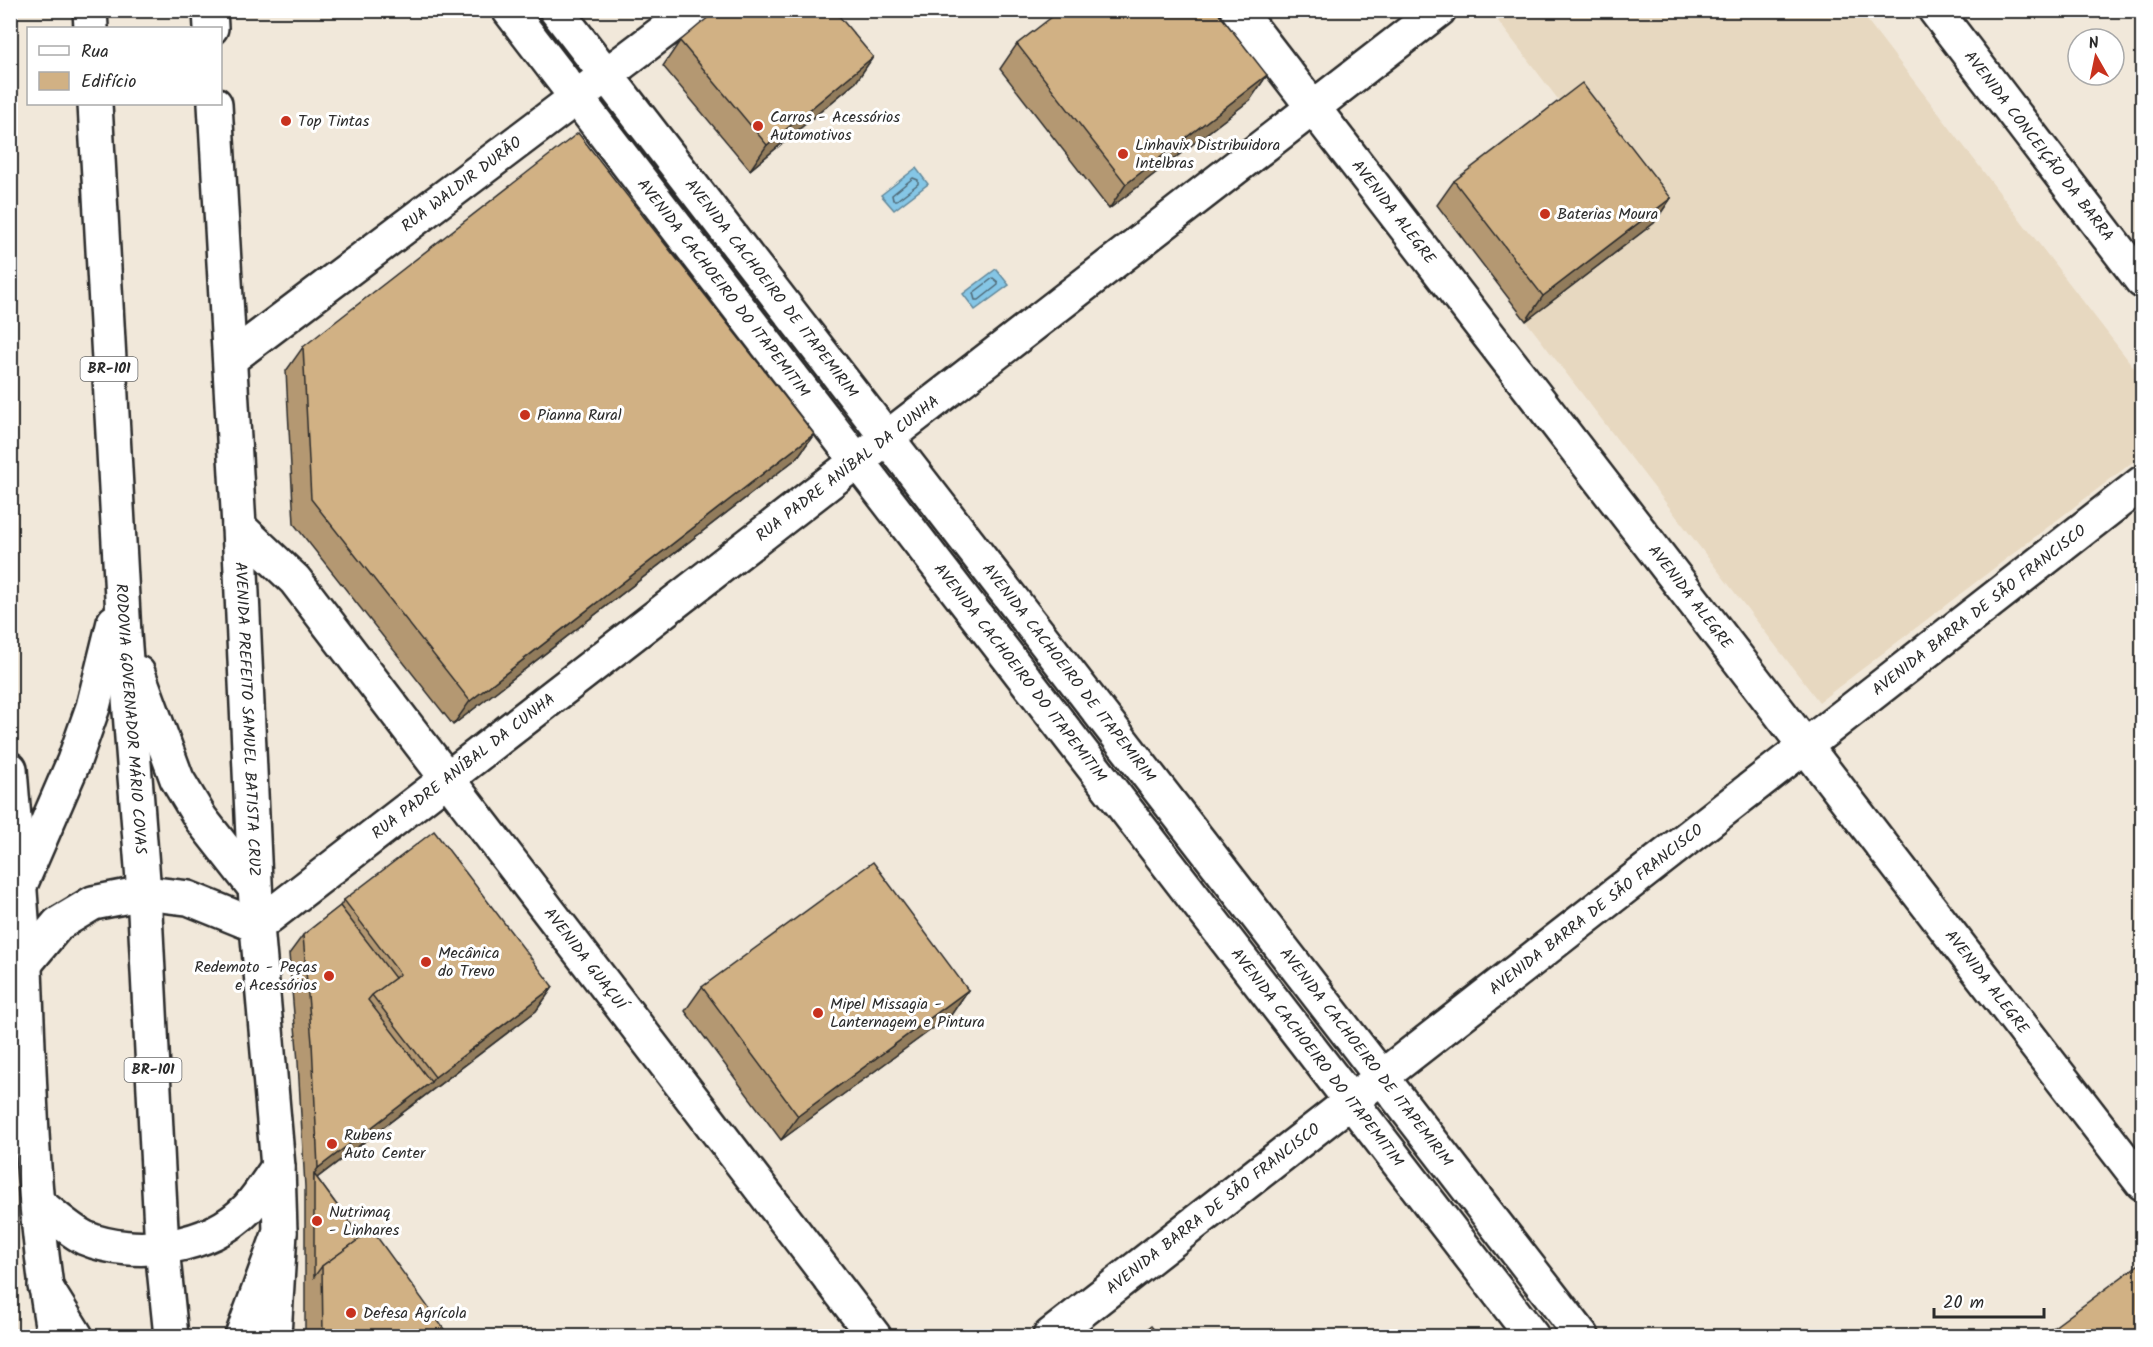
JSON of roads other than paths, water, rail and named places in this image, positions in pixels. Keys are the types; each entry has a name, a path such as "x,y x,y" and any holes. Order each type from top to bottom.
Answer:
{"main road":[{"path":"90,10 91,27"},
{"path":"210,10 211,27"},
{"name":"AVENIDA CACHOEIRO DO ITAPEMITIM","path":"509,10 1532,1336"},
{"name":"AVENIDA CACHOEIRO DE ITAPEMIRIM","path":"556,10 1582,1336"},
{"name":"RUA WALDIR DURÃO","path":"230,359 692,10"},
{"name":"AVENIDA ALEGRE","path":"1238,10 2142,1183"},
{"name":"RUA PADRE ANÍBAL DA CUNHA","path":"257,926 1439,10"},
{"name":"AVENIDA CONCEIÇÃO DA BARRA","path":"1935,10 2142,280"},
{"name":"RODOVIA GOVERNADOR MÁRIO COVAS","path":"95,105 121,594 144,893 162,1248 171,1336"},
{"name":"AVENIDA PREFEITO SAMUEL BATISTA CRUZ","path":"215,105 239,527 257,926 278,1167 280,1232 274,1336"},
{"name":"AVENIDA BARRA DE SÃO FRANCISCO","path":"1050,1336 2142,483"},
{"name":"AVENIDA GUAÇUÍ","path":"239,527 295,580 874,1336"},
{"path":"19,888 74,761 93,707 121,594"},
{"path":"124,634 177,779 201,819 255,888"},
{"path":"10,769 24,965 20,1080 37,1203 45,1286 54,1336"},
{"path":"24,965 58,924 93,903 144,893 188,898 257,926"},
{"path":"37,1203 83,1237 114,1247 162,1248 212,1234 247,1209 278,1167"},
{"path":"242,1336 280,1232"},
{"path":"45,1286 76,1336"}],"water":[{"path":"916,168 928,184 894,210 881,195"},
{"path":"996,269 1009,285 975,310 963,294"}],"place":[{"name":"Top Tintas","path":"286,121"},
{"name":"Carros - Acessórios Automotivos","path":"758,126"},
{"name":"Linhavix Distribuidora Intelbras","path":"1123,154"},
{"name":"Baterias Moura","path":"1545,214"},
{"name":"Pianna Rural","path":"525,415"},
{"name":"Mecânica do Trevo","path":"426,962"},
{"name":"Redemoto - Peças e Acessórios","path":"329,976"},
{"name":"Mipel Missagia - Lanternagem e Pintura","path":"818,1013"},
{"name":"Rubens Auto Center","path":"332,1144"},
{"name":"Nutrimaq - Linhares","path":"317,1221"},
{"name":"Defesa Agrícola","path":"351,1313"}]}
